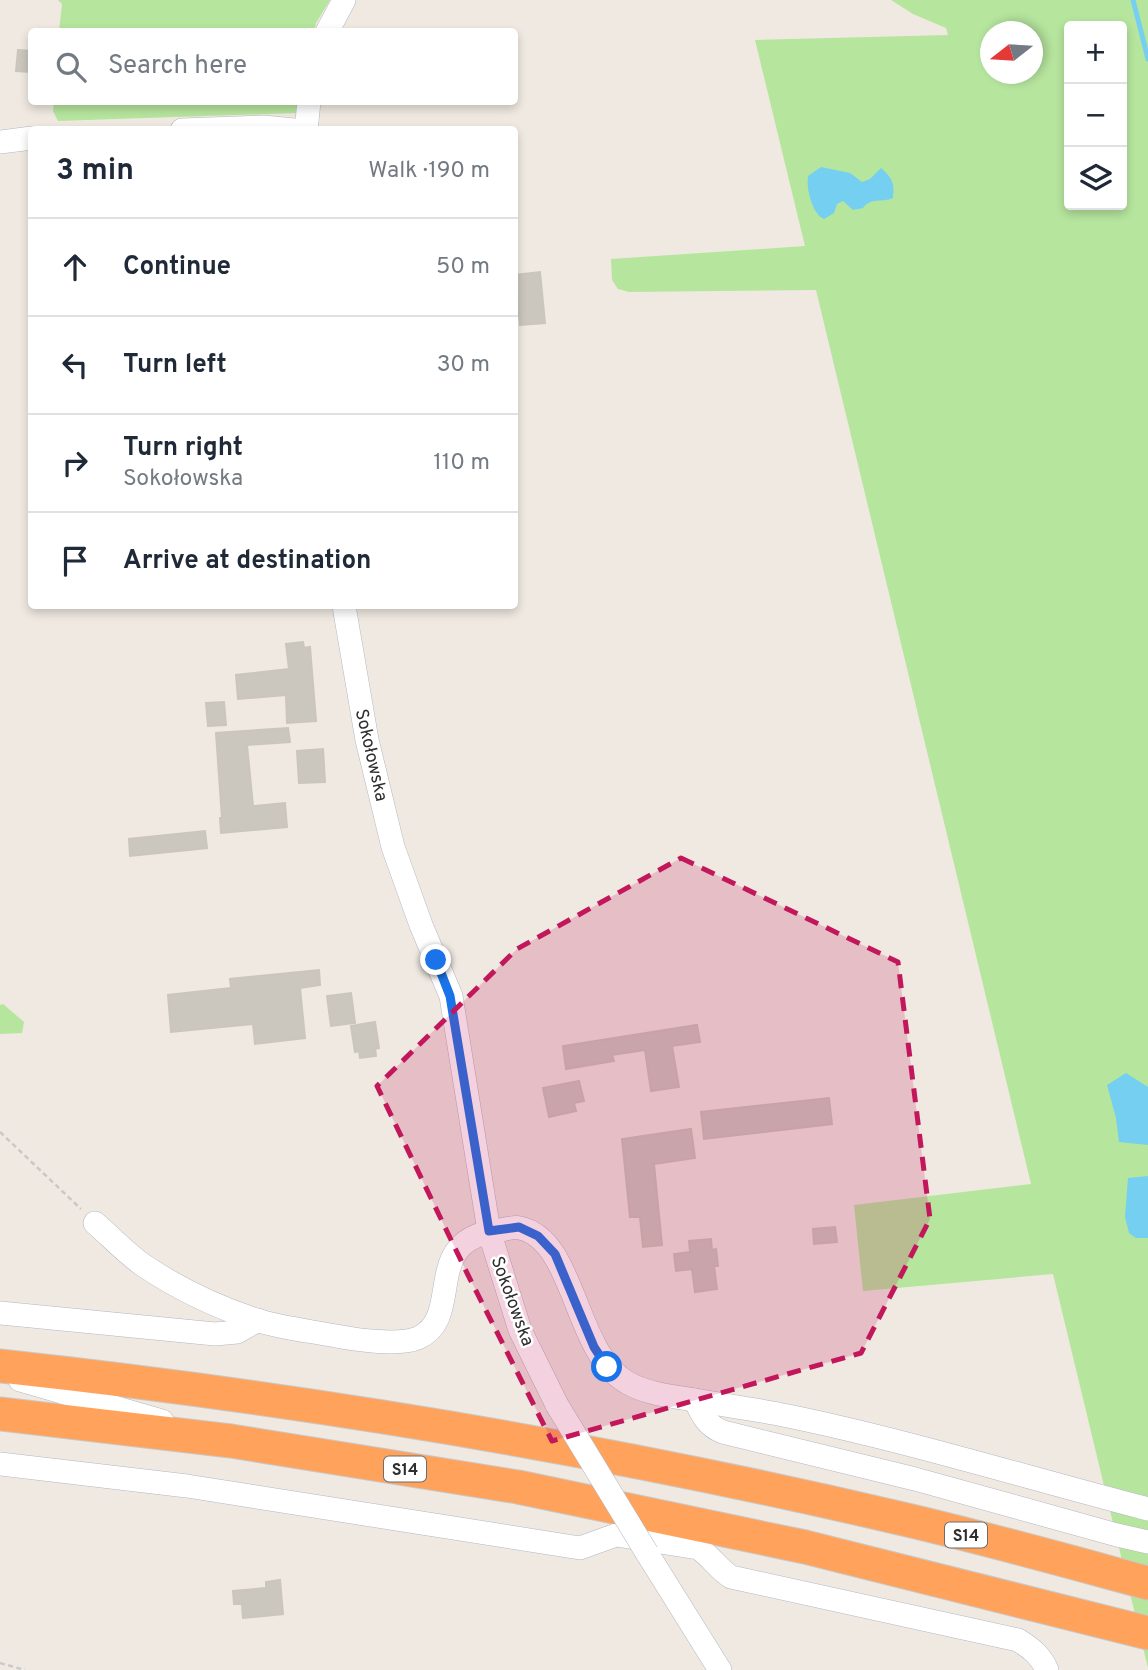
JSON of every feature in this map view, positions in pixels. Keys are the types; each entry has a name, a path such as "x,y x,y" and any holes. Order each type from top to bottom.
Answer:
{"highway":[{"name":"S14","path":"0,1366 235,1394 597,1454 904,1519 1148,1583"},
{"name":"S14","path":"0,1414 230,1441 532,1490 806,1547 1111,1621 1148,1633"}],"street":[{"path":"329,28 344,0"},
{"path":"306,126 309,105"},
{"path":"0,142 28,138"},
{"name":"Sokołowska","path":"345,609 367,740 393,848 450,996 489,1231 520,1330 557,1405 720,1670"},
{"path":"95,1223 142,1264 197,1296 257,1321 354,1339 400,1341 418,1338 432,1327 443,1308 444,1282 451,1259 468,1240 489,1231 519,1227 538,1236 555,1254 594,1347 607,1367 627,1383 657,1394 788,1416 1148,1509"},
{"path":"0,1312 215,1334 237,1332 257,1321"},
{"path":"0,1374 230,1441"},
{"path":"0,1406 235,1394"},
{"path":"695,1400 705,1421 723,1432 915,1479 1148,1542"},
{"path":"904,1519 921,1449"},
{"path":"0,1464 187,1486 580,1548 616,1535 698,1548 710,1555 723,1572 731,1577 1018,1640 1043,1660 1047,1670"}],"path":[{"path":"0,1132 95,1223"},
{"path":"0,1663 24,1670"}],"highlighted area":[{"path":"681,858 898,962 930,1219 861,1353 552,1441 377,1086 517,949"}],"green space":[{"path":"58,0 330,0 315,28 59,28 62,4"},
{"path":"891,0 1148,0 1148,1668 1053,1274 863,1291 854,1205 1031,1184 816,290 629,292 618,289 612,280 611,259 805,246 755,40 948,35 946,28 913,14"},
{"path":"54,105 300,105 296,113 58,121 53,111"},
{"path":"3,1004 24,1022 22,1033 0,1034 0,1005"}],"water":[{"path":"821,167 850,173 862,182 870,179 881,168 892,181 893,198 873,201 863,208 853,210 843,201 837,204 834,213 824,219 813,206 808,181 808,176"},
{"path":"1126,1073 1148,1087 1148,1145 1119,1142 1107,1085"},
{"path":"1148,1176 1148,1238 1136,1238 1129,1233 1125,1217 1128,1178"}],"building":[{"path":"18,50 28,51 28,72 16,71"},
{"path":"540,272 545,323 520,325 518,275"},
{"path":"303,642 304,648 310,647 316,721 287,723 286,695 238,699 236,675 289,669 286,644"},
{"path":"224,702 226,725 208,726 206,703"},
{"path":"288,728 290,742 247,745 253,806 285,803 287,827 221,833 216,733"},
{"path":"323,749 325,782 299,783 297,751"},
{"path":"205,831 207,848 130,856 129,839"},
{"path":"319,970 320,985 300,988 305,1038 255,1044 253,1024 171,1032 168,995 231,988 230,979"},
{"path":"351,993 355,1023 331,1026 327,996"},
{"path":"375,1022 379,1048 375,1049 376,1056 360,1058 359,1051 355,1052 351,1026"},
{"path":"697,1025 700,1042 672,1046 679,1087 651,1091 645,1050 612,1055 614,1061 566,1069 563,1046"},
{"path":"579,1081 584,1101 574,1103 576,1111 549,1117 543,1088"},
{"path":"829,1098 832,1124 704,1139 701,1112"},
{"path":"691,1129 695,1158 654,1164 662,1245 643,1247 640,1217 630,1217 622,1139"},
{"path":"835,1227 837,1242 814,1244 813,1229"},
{"path":"711,1239 712,1250 716,1249 718,1266 714,1266 717,1289 695,1292 692,1269 676,1271 674,1254 690,1252 689,1241"},
{"path":"280,1580 283,1614 243,1618 242,1604 234,1604 233,1591 266,1588 266,1582"}],"waterway":[{"path":"1133,0 1148,59"}],"route":[{"path":"436,960 450,996 489,1231 519,1227 538,1236 555,1254 594,1347 607,1367"}]}
